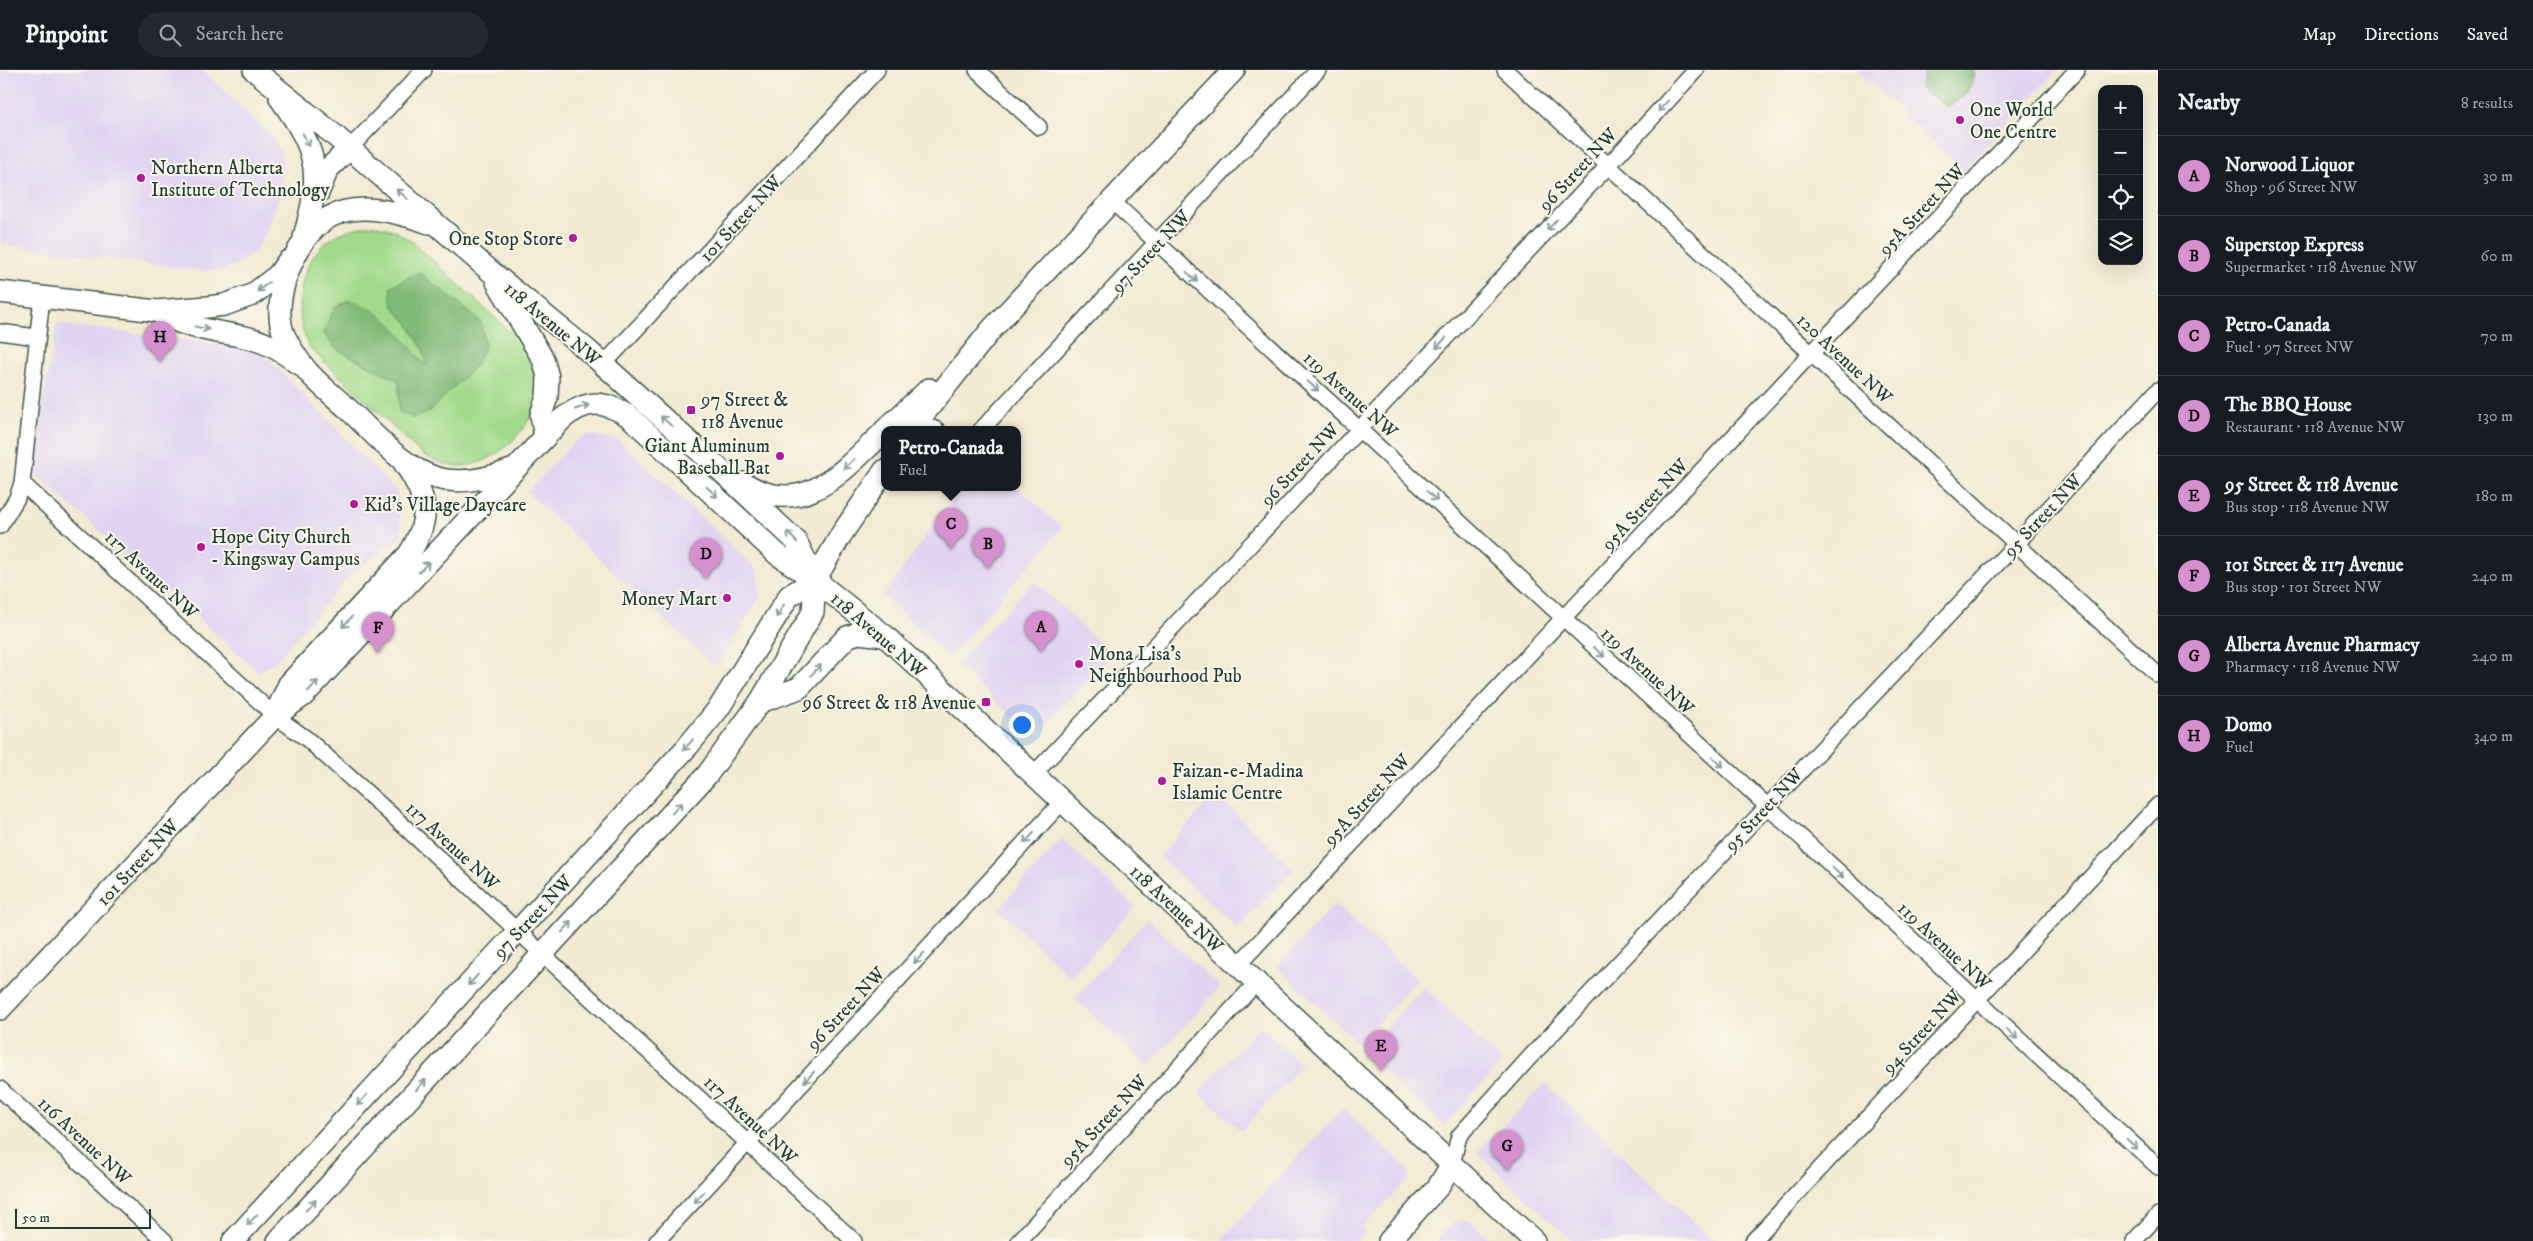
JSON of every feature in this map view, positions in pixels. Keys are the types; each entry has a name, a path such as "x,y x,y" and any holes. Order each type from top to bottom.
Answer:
{"main road":[{"name":"118 Avenue NW","path":"254,70 270,85 303,108 350,148 489,270 603,365 716,465 796,541 815,580"},
{"path":"889,426 991,330 1234,70"},
{"name":"118 Avenue NW","path":"270,85 294,119 312,152 316,184 313,207 285,282 281,319 284,334 308,372"},
{"path":"313,207 328,170 350,148"},
{"path":"0,292 156,311 208,307 239,300 259,290 278,275 300,244 325,220 341,212 359,208 379,208 398,212 439,226"},
{"path":"489,270 543,359 548,378 548,396 542,415 545,437"},
{"path":"156,311 185,324 259,339 280,349 308,372 398,455 418,469 436,478 453,481 492,478 517,468"},
{"path":"914,426 991,330"},
{"name":"118 Avenue NW","path":"517,468 545,437 576,408 591,404 611,405 630,417 777,554 815,580 885,636 1534,1241"},
{"path":"716,465 760,493 777,498 803,494 836,477 881,434"},
{"name":"101 Street NW","path":"275,716 289,684 409,554 419,538 426,512 422,493 398,455"},
{"name":"101 Street NW","path":"0,1009 275,716 303,696 517,468"},
{"name":"97 Street NW","path":"278,1241 708,775 760,702 813,612 815,580 841,535 881,476"},
{"name":"97 Street NW","path":"233,1241 688,746 719,708 790,596 815,580"},
{"path":"760,702 799,688 848,637 858,633 885,636"},
{"name":"95 Street NW","path":"1389,1241 1438,1187 1452,1164"}],"street":[{"path":"350,148 424,70"},
{"name":"101 Street NW","path":"603,365 877,70"},
{"path":"977,70 1039,127"},
{"name":"97 Street NW","path":"985,426 1318,70"},
{"name":"120 Avenue NW","path":"1505,70 2158,676"},
{"name":"96 Street NW","path":"1033,775 1608,166 1696,70"},
{"name":"95A Street NW","path":"1238,965 2078,70"},
{"name":"119 Avenue NW","path":"1112,201 1364,425 1563,619 2158,1167"},
{"path":"0,526 17,498 22,483 36,337 42,297"},
{"path":"0,332 36,337"},
{"name":"95 Street NW","path":"1452,1164 1459,1136 1766,806 2016,544 2158,390"},
{"name":"117 Avenue NW","path":"22,483 275,716 307,740 542,954 854,1241"},
{"name":"96 Street NW","path":"658,1241 1062,802"},
{"name":"94 Street NW","path":"1753,1241 2158,805"},
{"name":"95A Street NW","path":"1019,1241 1257,982"},
{"name":"116 Avenue NW","path":"0,1089 165,1241"},
{"path":"2134,1241 2158,1215"}],"shaded area":[{"name":"Northern Alberta Institute of Technology","path":"0,70 202,70 270,134 280,150 284,169 282,188 264,237 252,254 237,264 224,270 204,271 0,244"},
{"name":"One World One Centre","path":"1857,70 2057,70 1964,170"},
{"path":"57,324 259,349 397,492 402,537 354,571 275,662 259,672 31,470"},
{"path":"589,434 618,440 759,571 759,598 716,667 527,492 575,441"},
{"path":"1021,490 1062,528 949,657 883,596 958,491"},
{"path":"1034,581 1112,655 1034,737 956,664"},
{"path":"1215,794 1294,869 1238,928 1159,857"},
{"path":"1062,839 1135,907 1071,977 998,909"},
{"path":"1335,904 1417,979 1359,1044 1277,967"},
{"path":"1147,919 1220,987 1148,1066 1075,998"},
{"path":"1424,987 1502,1062 1444,1125 1364,1053"},
{"path":"1260,1026 1302,1065 1241,1131 1199,1092"},
{"path":"1545,1083 1712,1240 1573,1241 1477,1153"},
{"path":"1343,1108 1408,1169 1409,1178 1363,1227 1366,1231 1356,1241 1220,1241"},
{"path":"1469,1220 1492,1241 1436,1241 1455,1221"}],"green space":[{"path":"1924,70 1974,70 1970,88 1963,97 1947,107 1920,88"},
{"path":"373,225 394,230 415,244 521,342 534,362 540,378 540,384 533,412 516,438 492,457 478,463 453,466 443,464 423,455 309,347 304,334 300,304 301,288 305,273 312,259 321,247 337,235 352,229"},
{"path":"419,272 481,322 485,346 475,366 428,413 412,418 399,411 399,381 336,349 323,332 335,307 349,300 364,306 385,319 397,330 427,366 423,349 407,322 393,307 390,287"}],"place":[{"name":"One World One Centre","path":"1960,120"},
{"name":"Northern Alberta Institute of Technology","path":"141,178"},
{"name":"One Stop Store","path":"573,238"},
{"name":"Domo","path":"160,362"},
{"name":"97 Street & 118 Avenue","path":"691,410"},
{"name":"Giant Aluminum Baseball Bat","path":"780,456"},
{"name":"Kid's Village Daycare","path":"354,504"},
{"name":"Hope City Church - Kingsway Campus","path":"201,547"},
{"name":"Petro-Canada","path":"951,549"},
{"name":"Superstop Express","path":"988,569"},
{"name":"The BBQ House","path":"706,579"},
{"name":"Money Mart","path":"727,598"},
{"name":"Norwood Liquor","path":"1041,652"},
{"name":"101 Street & 117 Avenue","path":"378,653"},
{"name":"Mona Lisa's Neighbourhood Pub","path":"1079,664"},
{"name":"96 Street & 118 Avenue","path":"986,702"},
{"name":"Faizan-e-Madina Islamic Centre","path":"1162,781"},
{"name":"95 Street & 118 Avenue","path":"1381,1071"},
{"name":"Alberta Avenue Pharmacy","path":"1507,1171"}]}
